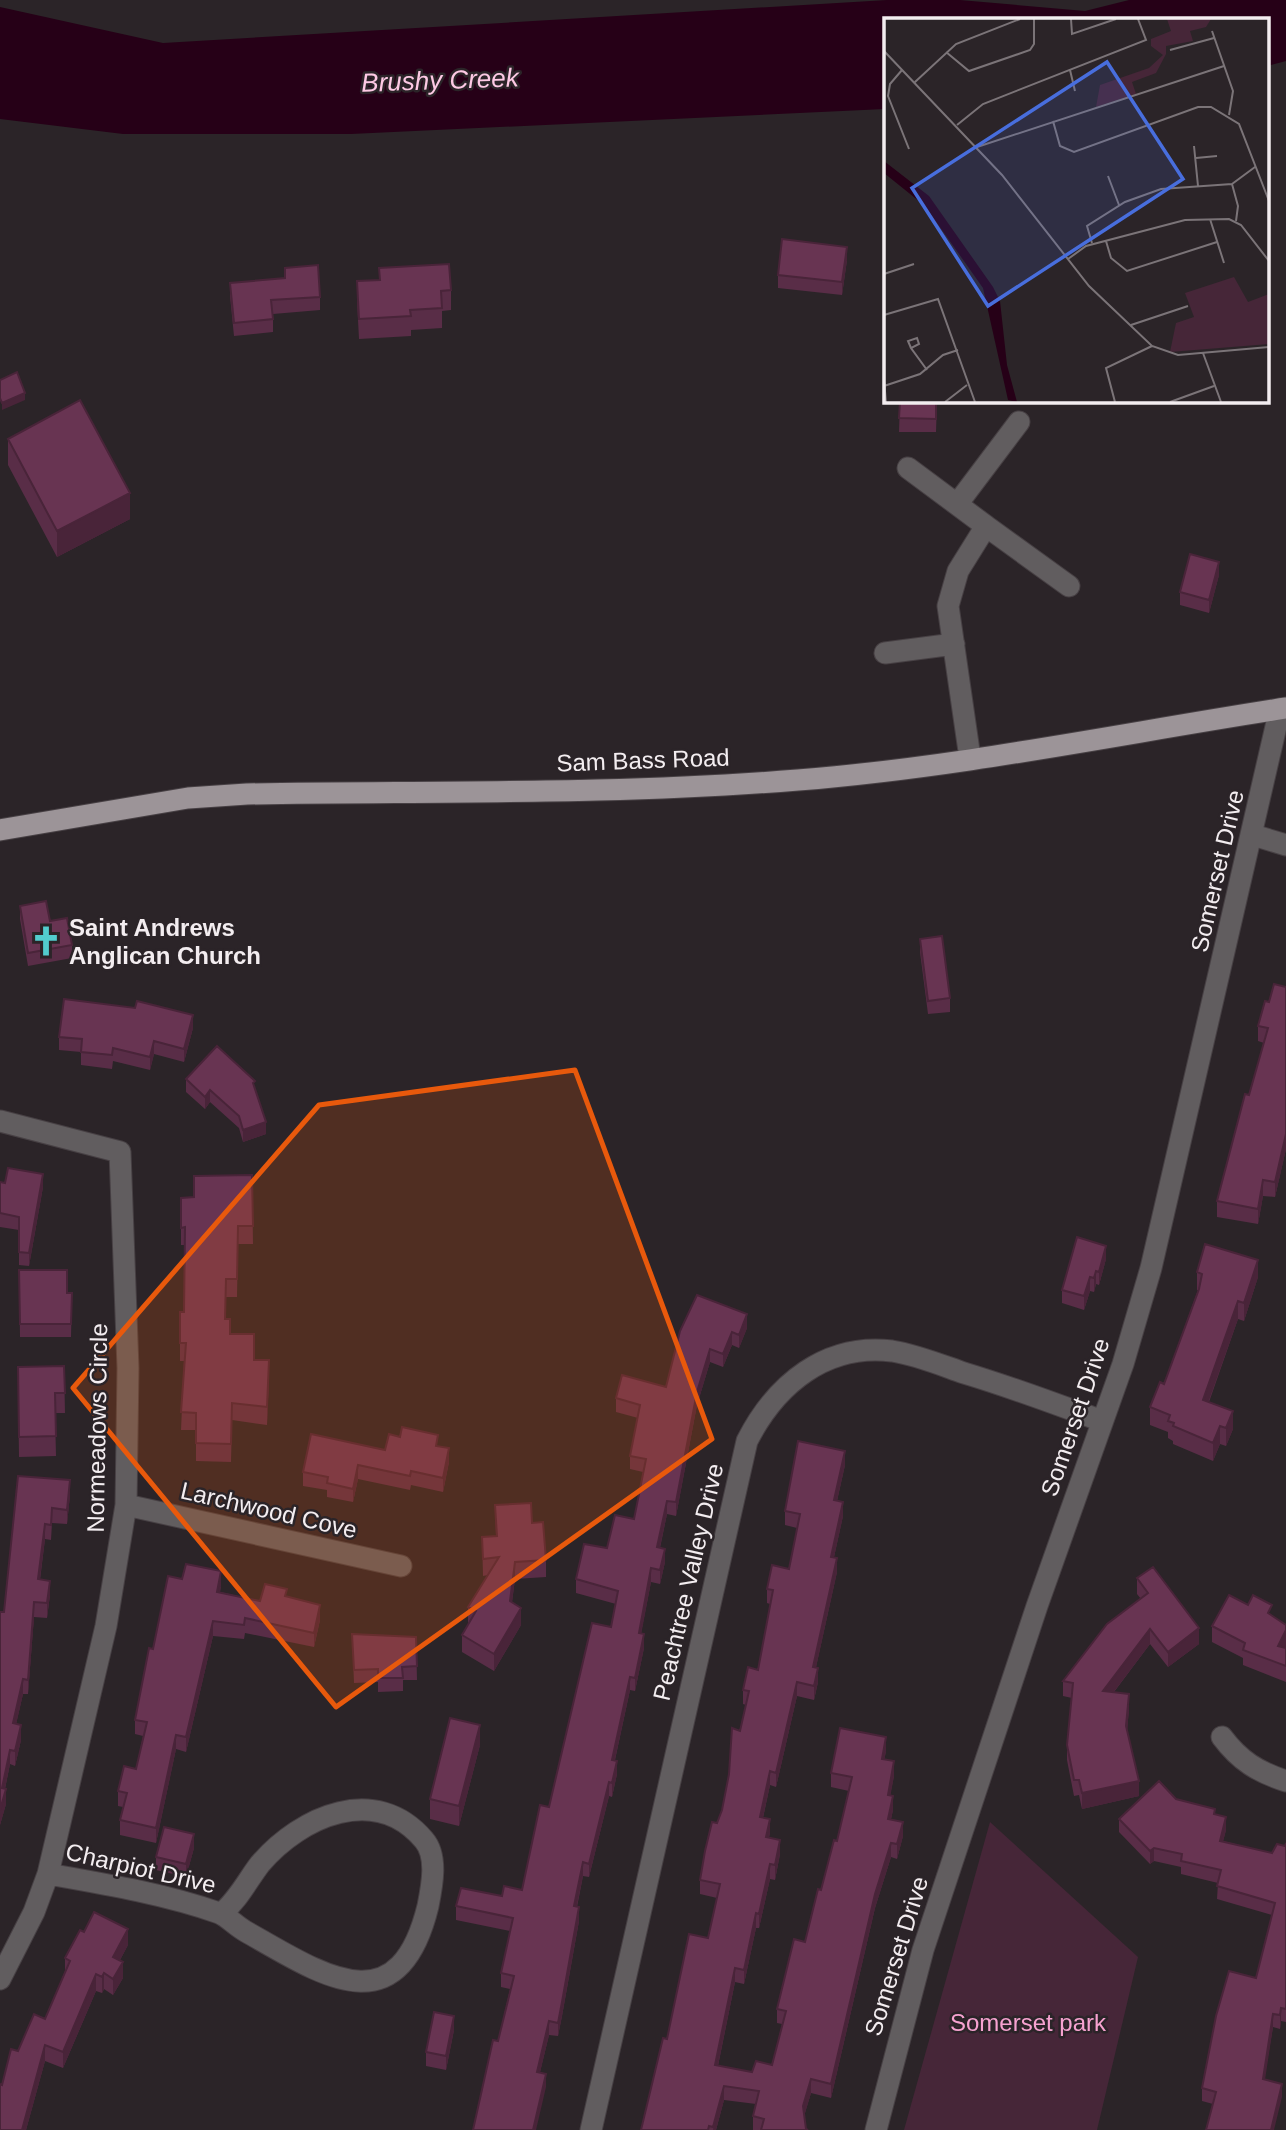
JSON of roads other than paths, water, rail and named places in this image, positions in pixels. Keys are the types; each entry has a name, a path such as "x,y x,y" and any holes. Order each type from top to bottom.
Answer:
{"main road":[{"name":"Sam Bass Road","path":"0,830 188,798 659,789 800,780 970,758 1283,708"}],"street":[{"path":"958,503 1019,422"},
{"path":"908,468 1069,586"},
{"path":"970,758 948,606 958,571 986,526"},
{"path":"885,653 954,644"},
{"name":"Somerset Drive","path":"876,2130 923,1950 1123,1364 1152,1268 1283,708"},
{"path":"1253,835 1286,845"},
{"name":"Normeadows Circle","path":"0,1121 120,1152 128,1368 126,1505 106,1626 48,1874 34,1912 0,1979"},
{"name":"Peachtree Valley Drive","path":"591,2130 747,1441 776,1395 797,1376 821,1362 869,1350 891,1351 1008,1387 1102,1421"},
{"name":"Larchwood Cove","path":"126,1505 401,1566"},
{"path":"1222,1737 1242,1760 1256,1771 1286,1781"},
{"path":"359,1809 387,1813 406,1820 429,1846 433,1862 430,1898 421,1934 407,1959 394,1973 383,1979 355,1980 293,1959 221,1914 276,1848 295,1832 341,1811 359,1809"},
{"name":"Charpiot Drive","path":"48,1874 114,1886 221,1914"}],"water":[{"name":"Brushy Creek","path":"887,0 960,0 1085,11 1129,0 1286,0 1286,61 1268,66 1268,18 884,18 884,109 351,134 123,134 0,119 0,7 163,43"}],"place":[{"name":"Saint Andrews Anglican Church","path":"46,941"}],"park label":[{"name":"Somerset park","path":"1028,2022"}]}
